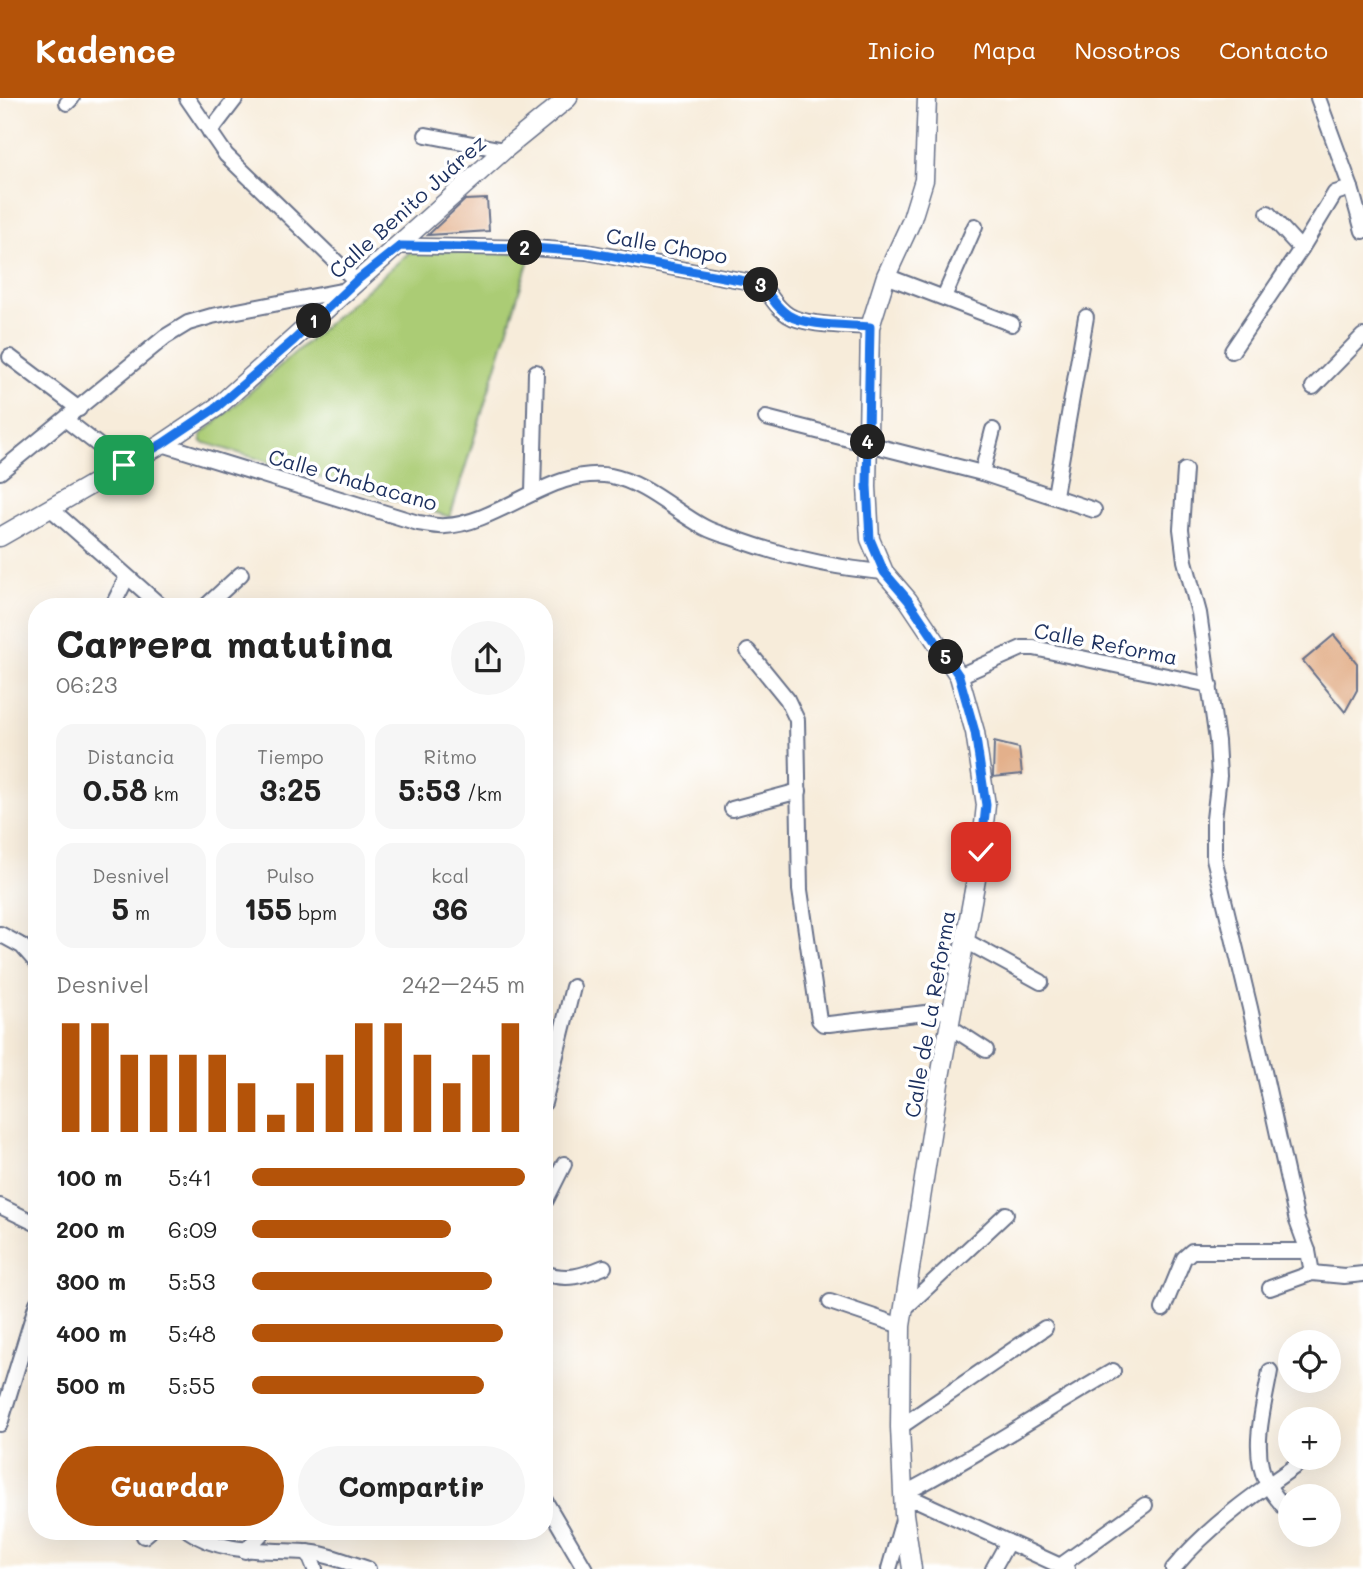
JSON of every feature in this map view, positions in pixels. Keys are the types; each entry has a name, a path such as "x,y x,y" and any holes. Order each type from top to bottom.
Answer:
{"street":[{"path":"187,98 226,155 351,286"},
{"path":"210,132 236,98"},
{"name":"Calle Benito Juárez","path":"0,537 162,444 217,407 351,286 400,246 504,150 568,98"},
{"name":"Calle de La Reforma","path":"912,1569 904,1503 900,1427 902,1318 983,840 986,805 975,732 959,676 908,600 884,572 870,539 867,486 870,327 886,276 911,222 924,180 928,98"},
{"path":"1318,98 1352,188 1363,231"},
{"path":"426,135 504,150"},
{"path":"1232,351 1335,193 1352,188"},
{"path":"1268,213 1301,249"},
{"path":"944,298 975,226"},
{"name":"Calle Chopo","path":"400,246 559,250 653,263 761,285 789,316 805,321 870,327"},
{"path":"886,276 1012,324"},
{"path":"0,472 165,337 188,323 351,286"},
{"path":"1055,495 1086,317"},
{"path":"1313,387 1363,336"},
{"path":"10,357 79,409"},
{"path":"533,493 536,372"},
{"path":"766,418 982,472 1094,510"},
{"path":"66,420 124,465"},
{"path":"982,472 993,430"},
{"name":"Calle Chabacano","path":"162,444 418,523 445,526 469,521 569,479 593,474 611,476 634,484 706,528 774,553 814,564 884,572"},
{"path":"1185,470 1181,529 1185,561 1199,613 1210,685 1219,776 1213,819 1214,858 1297,1221 1308,1251 1312,1273"},
{"path":"50,508 152,598"},
{"path":"215,598 242,574"},
{"path":"116,598 127,577"},
{"name":"Calle Reforma","path":"959,676 1022,648 1034,648 1210,685"},
{"path":"748,651 794,711 799,733 800,890 819,1020 823,1024 829,1024 951,1018 986,1050"},
{"path":"732,808 799,792"},
{"path":"0,934 22,946 28,953"},
{"path":"964,940 1041,982"},
{"path":"553,1067 573,986"},
{"path":"553,1185 564,1164"},
{"path":"0,1206 28,1220"},
{"path":"830,1302 902,1318 1006,1214"},
{"path":"1163,1309 1184,1258 1192,1251 1308,1251"},
{"path":"553,1275 579,1278 604,1267"},
{"path":"1270,1288 1312,1273 1344,1276 1363,1274"},
{"path":"900,1427 1045,1328"},
{"path":"1,1419 28,1348"},
{"path":"890,1569 904,1503 1029,1420 1114,1371"},
{"path":"1270,1371 1258,1446 1260,1466 1267,1485 1278,1499"},
{"path":"1173,1569 1197,1543 1289,1470"},
{"path":"904,1503 919,1502 1063,1567 1145,1505"},
{"path":"553,1515 584,1569"},
{"path":"209,1540 245,1550 308,1552 368,1569"},
{"path":"245,1550 255,1540"},
{"path":"993,1569 1008,1542"},
{"path":"308,1552 315,1569"}],"green space":[{"path":"412,250 531,253 450,517 202,442 201,435"}],"building":[{"path":"487,199 489,231 428,235 465,200"},
{"path":"1334,635 1357,663 1357,690 1345,712 1303,661"},
{"path":"994,742 1019,748 1022,774 993,777"}],"route":[{"path":"124,465 162,444 217,407 356,281 400,246 532,248 587,252 761,285 789,316 805,321 870,327 867,486 870,539 884,572 908,600 959,676 975,732 986,805 981,852"}]}
